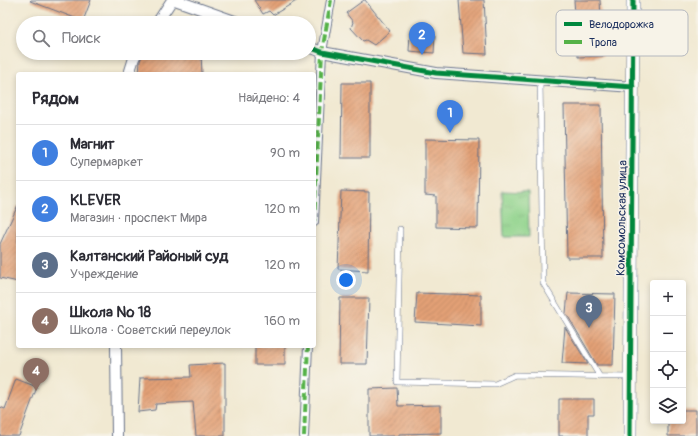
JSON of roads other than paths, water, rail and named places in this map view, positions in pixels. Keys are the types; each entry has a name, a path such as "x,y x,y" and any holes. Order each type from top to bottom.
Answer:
{"street":[{"path":"162,16 172,0"},
{"path":"175,0 220,16"},
{"path":"316,180 322,52 331,0"},
{"name":"Комсомольская улица","path":"634,0 634,10"},
{"path":"316,50 436,72 633,87"},
{"name":"Комсомольская улица","path":"630,436 633,56"},
{"path":"130,72 133,60"},
{"path":"116,348 117,436"},
{"path":"304,436 308,348"}],"lane":[{"path":"540,80 543,282 600,377"},
{"path":"400,229 397,382 494,384 515,375 630,377"}],"place":[{"name":"KLEVER","path":"422,55"},
{"name":"Магнит","path":"450,133"},
{"name":"Калтанский Районый суд","path":"589,328"},
{"name":"Школа № 18","path":"36,391"}]}
